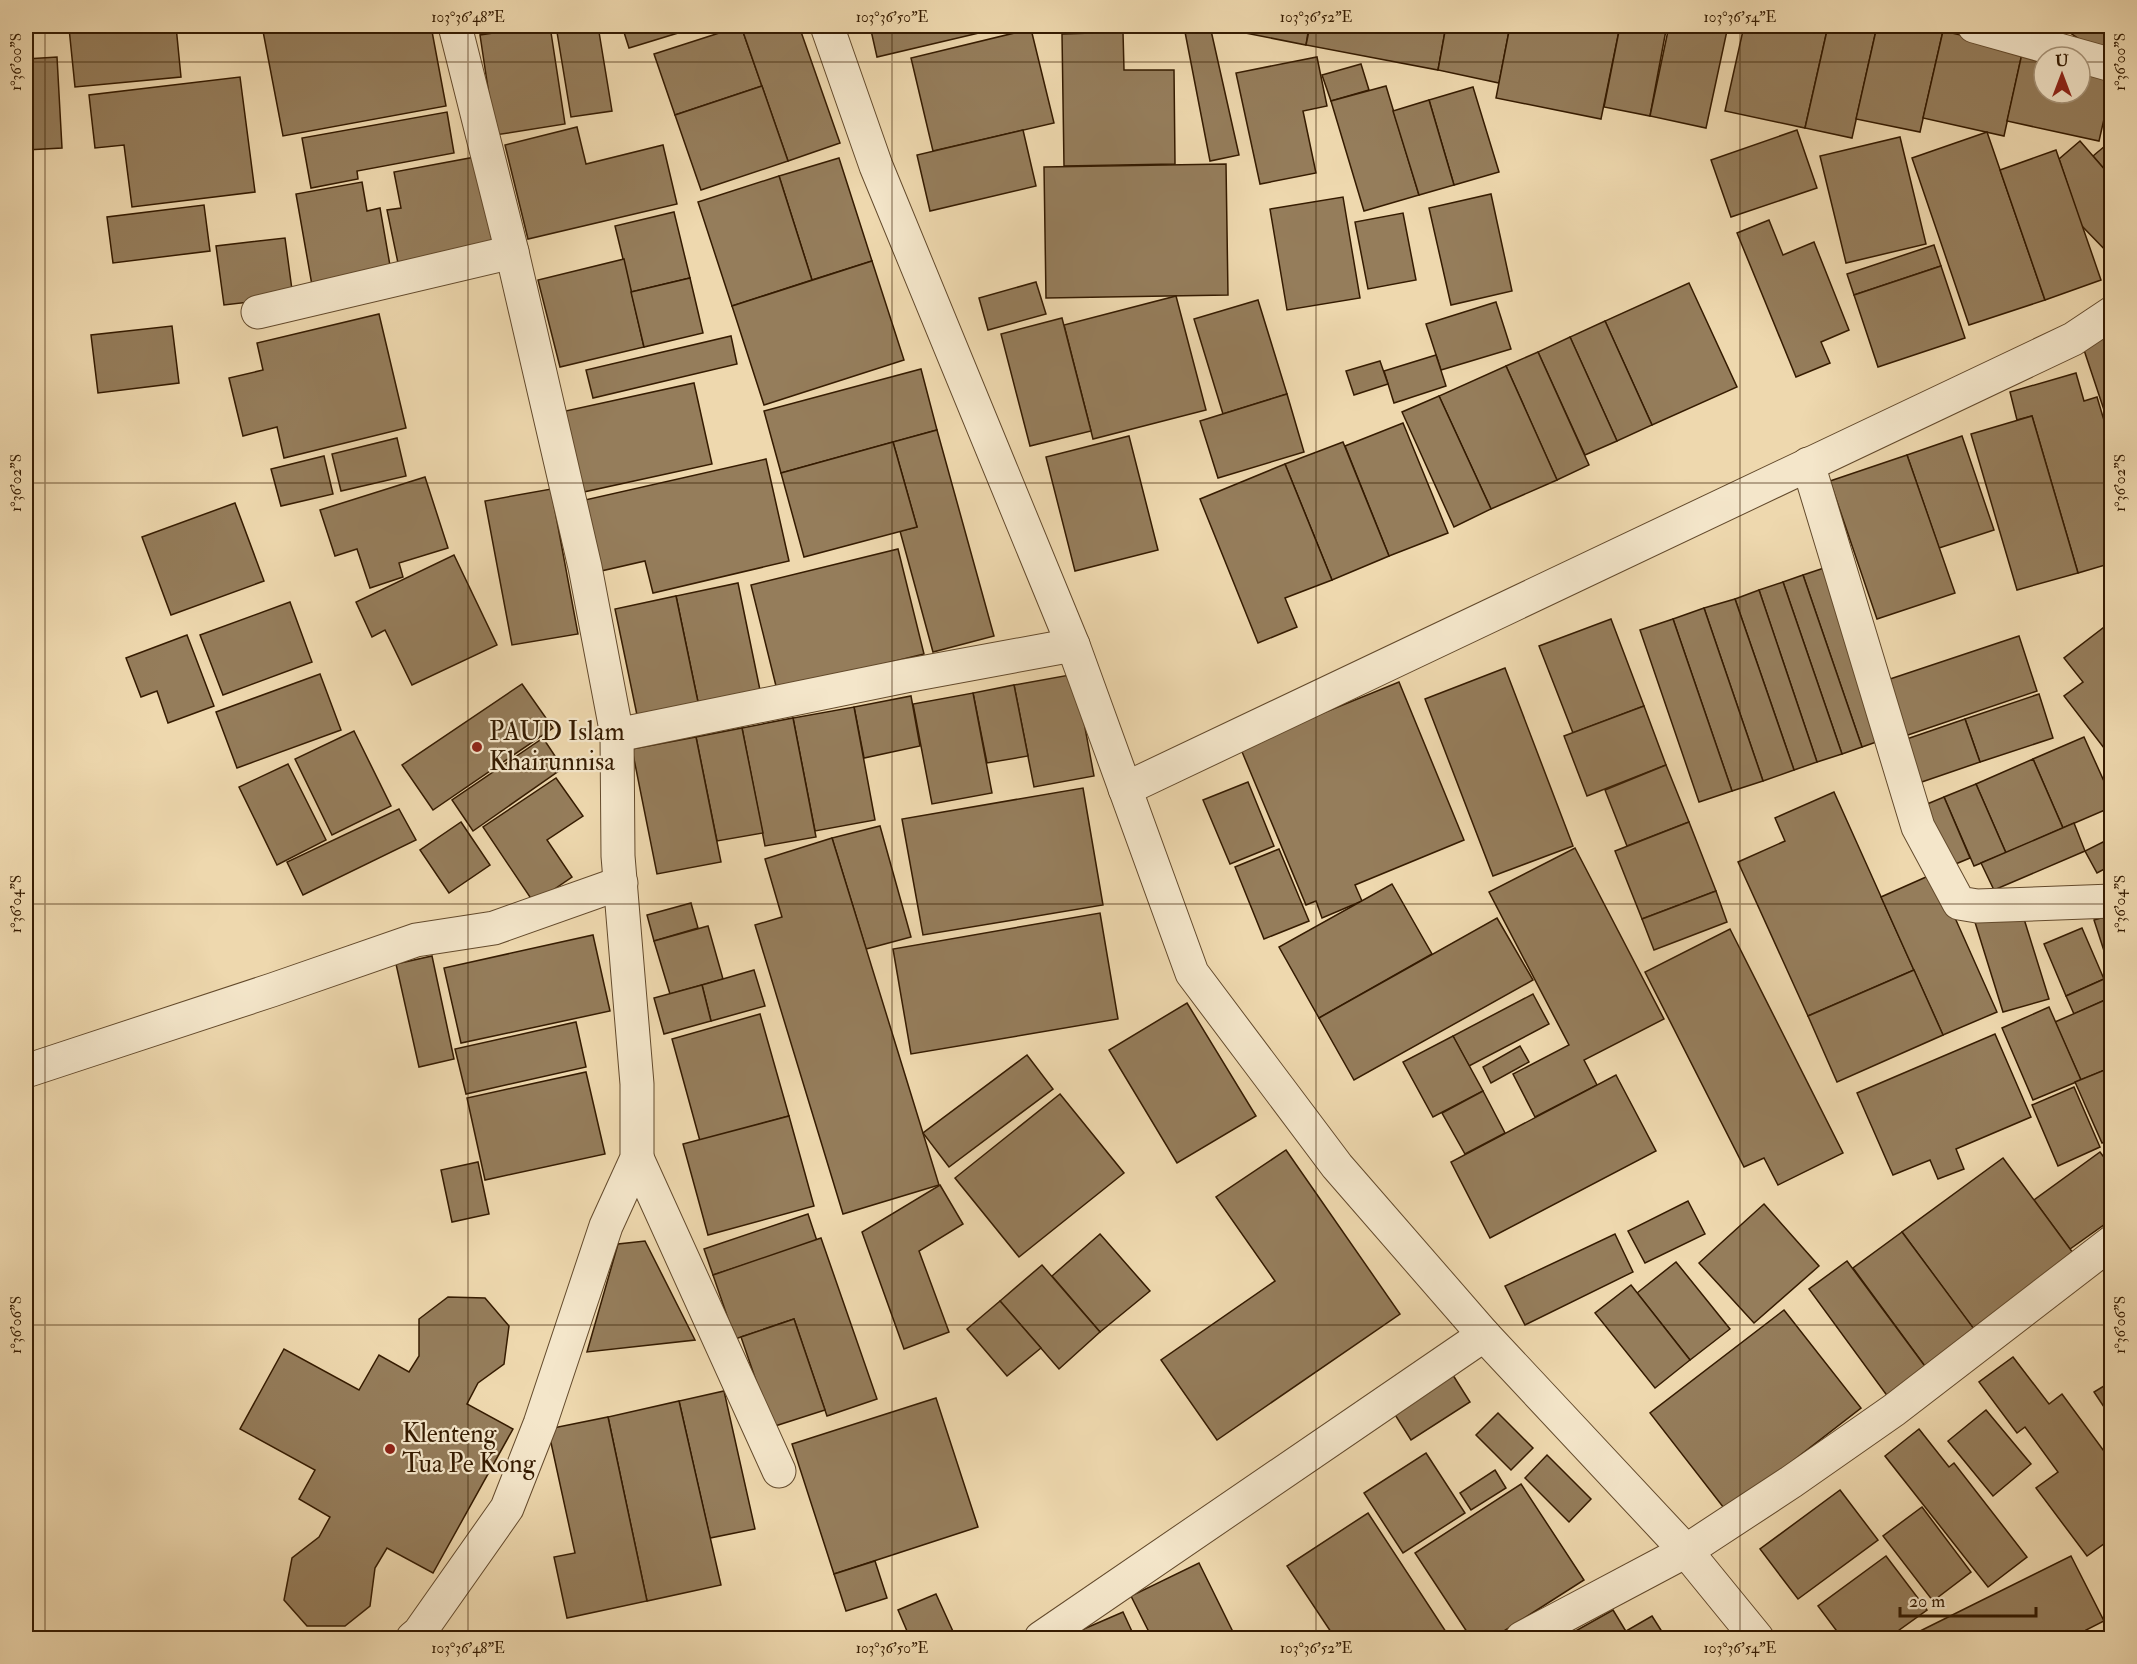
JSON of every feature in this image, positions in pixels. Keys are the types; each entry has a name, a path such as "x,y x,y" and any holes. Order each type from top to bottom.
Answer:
{"street":[{"path":"455,26 512,252 585,567 617,735 618,856 637,1084 637,1158 779,1471"},
{"path":"827,26 876,166 1073,645 1192,973 1337,1166 1484,1335 1686,1551 1756,1638"},
{"path":"1974,26 2112,65"},
{"path":"258,312 512,252"},
{"path":"1125,789 2073,339 2112,313"},
{"path":"1808,465 1918,827 1959,903 1977,906 2112,901"},
{"path":"617,735 905,676 1073,645"},
{"path":"26,1071 416,940 494,928 621,883"},
{"path":"413,1638 419,1633 507,1508 540,1424 606,1226 637,1158"},
{"path":"1522,1638 1686,1551 1791,1482 1894,1410 2112,1242"},
{"path":"1041,1638 1437,1370 1484,1335"}],"building":[{"path":"176,26 181,77 75,87 69,28"},
{"path":"262,26 431,26 446,106 283,136"},
{"path":"483,26 541,26 485,35"},
{"path":"550,26 565,124 495,135 480,35"},
{"path":"556,26 598,26 612,111 571,117"},
{"path":"622,26 701,26 629,48"},
{"path":"741,26 762,86 675,115 654,54"},
{"path":"741,26 799,26 840,143 788,161"},
{"path":"870,26 995,26 996,29 877,57"},
{"path":"1210,26 1309,26 1306,45"},
{"path":"1210,26 1239,155 1210,161 1185,32"},
{"path":"1310,26 1446,26 1438,70 1306,45"},
{"path":"1446,26 1510,26 1499,83 1438,70"},
{"path":"1510,26 1620,26 1601,119 1496,98"},
{"path":"1620,26 1643,26 1666,30 1650,116 1604,107"},
{"path":"1669,26 1728,26 1706,128 1650,116"},
{"path":"1744,26 1828,26 1805,128 1725,111"},
{"path":"1828,26 1877,26 1852,138 1805,128"},
{"path":"1877,26 1917,26 1943,31 1920,132 1856,119"},
{"path":"2060,26 2112,26 2112,61 2092,48 2092,45 2088,45"},
{"path":"1031,29 1054,123 933,151 911,58"},
{"path":"1943,31 2023,49 2004,136 1923,118"},
{"path":"1123,32 1124,70 1174,70 1175,164 1064,166 1062,34"},
{"path":"2023,49 2032,52 2032,105 2092,105 2092,64 2112,68 2112,84 2099,141 2007,121"},
{"path":"57,57 62,148 26,150 26,59"},
{"path":"1317,57 1327,106 1303,111 1316,173 1260,184 1236,73"},
{"path":"1361,64 1369,90 1331,101 1322,75"},
{"path":"240,77 255,192 132,207 124,145 95,148 89,95"},
{"path":"762,86 788,161 701,190 675,115"},
{"path":"1386,86 1419,195 1364,211 1331,101"},
{"path":"1473,87 1499,172 1454,185 1429,100"},
{"path":"1429,100 1454,185 1419,195 1393,111"},
{"path":"447,112 454,153 357,171 358,179 311,188 302,138"},
{"path":"577,127 586,164 663,145 677,204 528,239 505,145"},
{"path":"1023,130 1036,186 930,211 917,155"},
{"path":"1797,130 1817,188 1731,217 1711,160"},
{"path":"1987,132 2045,300 1969,325 1912,158"},
{"path":"1900,137 1926,244 1846,263 1820,156"},
{"path":"2112,140 2112,178 2093,156"},
{"path":"2080,141 2112,178 2112,257 2081,225 2059,159"},
{"path":"2056,150 2101,280 2045,300 2000,170"},
{"path":"486,155 502,249 399,268 387,210 401,208 394,172"},
{"path":"839,158 872,261 812,280 779,176"},
{"path":"1226,164 1228,295 1046,298 1044,167"},
{"path":"779,176 812,280 732,306 698,202"},
{"path":"362,182 367,211 380,208 392,277 313,291 296,194"},
{"path":"1491,194 1512,291 1451,305 1429,208"},
{"path":"1343,197 1360,298 1287,310 1270,209"},
{"path":"204,205 210,251 113,263 107,217"},
{"path":"674,212 690,278 631,292 615,226"},
{"path":"1403,213 1416,280 1368,289 1355,222"},
{"path":"1769,220 1783,255 1814,242 1849,330 1821,342 1830,363 1796,377 1737,233"},
{"path":"285,238 293,297 224,305 216,246"},
{"path":"1934,245 1941,266 1854,295 1847,274"},
{"path":"624,259 644,347 560,367 538,280"},
{"path":"872,261 904,360 764,405 732,306"},
{"path":"1941,266 1965,338 1878,367 1854,295"},
{"path":"690,278 703,333 644,347 631,292"},
{"path":"1036,282 1046,314 988,330 979,298"},
{"path":"1689,283 1737,387 1652,425 1605,321"},
{"path":"1176,296 1206,410 1093,439 1064,325"},
{"path":"1258,300 1287,394 1223,414 1194,319"},
{"path":"1496,302 1511,349 1441,370 1426,324"},
{"path":"379,314 406,428 284,458 277,427 243,436 229,378 263,370 257,343"},
{"path":"1062,318 1091,431 1030,446 1001,334"},
{"path":"1605,321 1652,425 1617,441 1570,337"},
{"path":"172,326 179,383 98,393 91,335"},
{"path":"2112,335 2112,434 2082,344"},
{"path":"731,336 737,364 593,398 586,370"},
{"path":"1570,337 1617,441 1585,455 1538,352"},
{"path":"1538,352 1589,465 1557,480 1506,366"},
{"path":"1436,355 1446,386 1394,403 1384,371"},
{"path":"1380,361 1388,384 1354,395 1346,371"},
{"path":"1506,366 1557,480 1491,509 1439,396"},
{"path":"921,369 937,430 781,473 764,411"},
{"path":"2076,373 2084,401 2097,397 2112,447 2112,563 2078,573 2032,416 2017,420 2010,392"},
{"path":"694,383 712,464 579,493 561,412"},
{"path":"1287,394 1304,452 1218,478 1200,421"},
{"path":"1439,396 1491,509 1454,527 1402,412"},
{"path":"2032,416 2078,573 2017,590 1971,434"},
{"path":"1403,423 1448,533 1389,556 1345,446"},
{"path":"937,430 994,636 933,652 900,531 917,527 893,442"},
{"path":"1129,436 1158,550 1075,571 1046,457"},
{"path":"1962,436 1994,530 1939,548 1907,455"},
{"path":"397,438 406,476 341,491 332,454"},
{"path":"893,442 917,527 804,557 781,473"},
{"path":"1343,442 1389,556 1332,580 1285,464"},
{"path":"1907,455 1955,593 1877,619 1830,481"},
{"path":"324,456 333,494 281,506 271,469"},
{"path":"766,459 789,561 653,593 645,561 601,571 585,500"},
{"path":"1285,464 1332,580 1285,598 1297,627 1258,643 1200,499"},
{"path":"425,477 448,548 399,563 403,577 370,588 357,549 335,556 320,510"},
{"path":"551,489 578,634 512,645 485,501"},
{"path":"235,503 264,581 171,615 142,537"},
{"path":"898,549 924,654 777,690 751,585"},
{"path":"454,555 497,645 412,685 385,630 372,637 356,602"},
{"path":"1824,568 1882,740 1862,747 1803,575"},
{"path":"1803,575 1862,747 1842,754 1783,582"},
{"path":"1783,582 1842,754 1817,762 1759,590"},
{"path":"738,583 760,690 698,702 676,596"},
{"path":"1759,590 1817,762 1794,770 1735,599"},
{"path":"676,596 698,702 637,715 615,609"},
{"path":"1735,599 1794,770 1763,781 1704,608"},
{"path":"290,602 312,662 223,695 200,635"},
{"path":"1704,608 1763,781 1732,791 1673,619"},
{"path":"1611,619 1644,706 1573,733 1539,646"},
{"path":"1673,619 1732,791 1699,802 1640,630"},
{"path":"2112,621 2112,742 2104,748 2064,696 2083,682 2064,658"},
{"path":"187,635 214,706 168,723 157,691 141,697 126,658"},
{"path":"2019,636 2037,691 1905,736 1887,680"},
{"path":"1505,668 1573,846 1493,876 1425,699"},
{"path":"320,674 341,730 237,768 216,712"},
{"path":"1075,674 1094,776 1034,787 1014,685"},
{"path":"1399,682 1464,840 1355,885 1362,901 1322,918 1316,901 1306,905 1240,747"},
{"name":"PAUD Islam Khairunnisa","path":"522,684 553,728 433,810 402,765"},
{"path":"1014,685 1028,756 987,763 973,693"},
{"path":"973,693 992,793 932,804 913,704"},
{"path":"2039,694 2053,738 1980,762 1965,719"},
{"path":"911,696 920,746 864,758 854,707"},
{"path":"1644,706 1666,765 1587,796 1564,736"},
{"path":"854,707 875,820 815,831 793,718"},
{"path":"793,718 816,837 765,846 742,728"},
{"path":"1965,719 1980,762 1913,785 1898,742"},
{"path":"742,728 763,833 717,841 696,737"},
{"path":"354,731 391,806 332,835 295,759"},
{"path":"696,737 721,862 657,874 632,749"},
{"path":"2084,737 2112,799 2112,807 2063,828 2033,759"},
{"path":"543,738 563,768 473,831 452,800"},
{"path":"2033,759 2063,828 2006,853 1976,784"},
{"path":"288,764 326,840 277,865 239,787"},
{"path":"1666,765 1689,822 1627,846 1605,790"},
{"path":"556,778 583,816 547,840 572,877 534,903 483,827"},
{"path":"1248,782 1274,846 1230,864 1203,800"},
{"path":"1976,784 2006,853 1974,866 1944,797"},
{"path":"1083,788 1103,905 923,935 902,819"},
{"path":"1834,792 1914,970 1808,1016 1738,862 1785,841 1775,818"},
{"path":"1944,797 1970,858 1946,868 1920,807"},
{"path":"399,809 416,840 303,895 287,862"},
{"path":"461,822 490,865 449,893 420,850"},
{"path":"1689,822 1716,891 1642,919 1615,851"},
{"path":"2074,823 2085,851 1994,890 1981,863"},
{"path":"880,826 911,937 866,949 832,838"},
{"path":"832,838 939,1185 843,1214 755,925 782,917 765,859"},
{"path":"2107,840 2112,847 2112,865 2097,873 2085,851"},
{"path":"1575,848 1664,1019 1584,1060 1597,1085 1535,1117 1513,1074 1569,1045 1489,892"},
{"path":"1279,849 1309,921 1264,939 1235,867"},
{"path":"1935,873 1997,1012 1943,1035 1881,897"},
{"path":"1392,884 1432,954 1319,1018 1279,947"},
{"path":"1716,891 1727,922 1654,950 1642,919"},
{"path":"691,903 698,928 654,941 647,915"},
{"path":"2020,906 2049,999 2003,1012 1974,919"},
{"path":"1100,913 1118,1019 911,1054 893,949"},
{"path":"2112,915 2112,955 2106,957 2094,920"},
{"path":"1497,918 1533,980 1354,1080 1319,1018"},
{"path":"708,926 723,979 670,994 654,941"},
{"path":"2082,928 2104,979 2066,996 2044,944"},
{"path":"1730,929 1843,1153 1778,1185 1764,1158 1744,1167 1645,972"},
{"path":"593,935 610,1011 461,1043 444,968"},
{"path":"432,956 454,1059 419,1067 396,964"},
{"path":"754,970 765,1006 711,1021 702,985"},
{"path":"1914,970 1943,1035 1837,1082 1808,1016"},
{"path":"2104,979 2112,997 2074,1014 2066,996"},
{"path":"702,985 711,1021 664,1034 654,998"},
{"path":"1533,994 1549,1024 1469,1066 1453,1036"},
{"path":"2112,997 2112,1067 2081,1080 2055,1022"},
{"path":"1187,1003 1256,1116 1177,1163 1109,1050"},
{"path":"2049,1007 2081,1080 2033,1100 2002,1028"},
{"path":"760,1014 789,1116 700,1141 672,1039"},
{"path":"576,1022 586,1067 466,1094 455,1049"},
{"path":"1995,1034 2031,1117 1956,1149 1964,1169 1938,1179 1930,1160 1893,1175 1857,1093"},
{"path":"1453,1036 1483,1091 1433,1117 1403,1062"},
{"path":"1520,1046 1529,1062 1491,1083 1483,1067"},
{"path":"1027,1055 1053,1089 949,1167 923,1133"},
{"path":"2112,1067 2112,1139 2102,1143 2075,1082"},
{"path":"586,1072 605,1154 485,1180 467,1098"},
{"path":"1616,1075 1656,1151 1490,1238 1451,1162"},
{"path":"2074,1087 2100,1147 2058,1166 2032,1105"},
{"path":"1483,1091 1505,1133 1465,1154 1442,1113"},
{"path":"1060,1094 1124,1173 1019,1257 955,1178"},
{"path":"789,1116 814,1206 708,1235 683,1144"},
{"path":"1286,1150 1400,1314 1217,1440 1161,1360 1275,1281 1216,1197"},
{"path":"2100,1152 2112,1168 2112,1219 2070,1249 2034,1200"},
{"path":"2003,1158 2076,1257 1975,1331 1902,1232"},
{"path":"478,1162 489,1214 452,1222 441,1170"},
{"path":"940,1185 963,1224 919,1251 949,1332 904,1349 862,1232"},
{"path":"1688,1201 1705,1234 1645,1263 1628,1231"},
{"path":"1764,1204 1819,1266 1754,1323 1699,1263"},
{"path":"808,1214 817,1241 713,1275 704,1249"},
{"path":"1902,1232 1980,1337 1930,1373 1853,1268"},
{"path":"1100,1234 1150,1291 1100,1332 1052,1276"},
{"path":"1615,1234 1633,1272 1525,1325 1505,1286"},
{"path":"821,1238 877,1399 827,1416 794,1319 735,1339 713,1275"},
{"path":"645,1241 695,1340 587,1352 618,1244"},
{"path":"1847,1261 1930,1373 1891,1401 1809,1289"},
{"path":"1676,1262 1730,1329 1690,1360 1637,1293"},
{"path":"1042,1265 1100,1332 1059,1369 1000,1301"},
{"path":"1631,1285 1690,1360 1655,1388 1595,1313"},
{"name":"Klenteng Tua Pe Kong","path":"448,1297 485,1298 509,1326 504,1364 478,1383 467,1404 513,1429 433,1573 387,1548 375,1568 370,1606 345,1626 307,1626 284,1600 292,1558 319,1537 330,1517 299,1499 315,1470 240,1429 284,1349 359,1390 379,1355 409,1372 419,1356 419,1319"},
{"path":"1000,1301 1041,1348 1007,1376 967,1329"},
{"path":"1784,1310 1861,1408 1727,1512 1650,1413"},
{"path":"794,1319 825,1410 772,1427 741,1337"},
{"path":"2013,1357 2049,1404 2062,1394 2112,1462 2112,1538 2087,1556 2036,1488 2058,1472 2025,1427 2017,1433 1979,1382"},
{"path":"1451,1372 1470,1402 1411,1440 1392,1410"},
{"path":"2112,1381 2112,1419 2094,1392"},
{"path":"724,1391 755,1529 710,1538 679,1401"},
{"path":"936,1398 978,1527 834,1574 792,1444"},
{"path":"679,1401 721,1585 647,1601 608,1417"},
{"path":"1986,1410 2031,1464 1993,1496 1948,1441"},
{"path":"1498,1413 1533,1448 1511,1470 1476,1435"},
{"path":"608,1417 647,1601 567,1618 554,1557 575,1553 548,1429"},
{"path":"1919,1429 1949,1467 1954,1463 2027,1557 1988,1587 1885,1456"},
{"path":"1426,1453 1465,1513 1403,1553 1364,1493"},
{"path":"1547,1455 1591,1499 1569,1522 1525,1478"},
{"path":"1495,1470 1506,1488 1471,1510 1460,1493"},
{"path":"1521,1484 1584,1580 1493,1638 1471,1638 1415,1553"},
{"path":"1840,1490 1878,1540 1798,1599 1760,1549"},
{"path":"1922,1507 1971,1572 1933,1601 1883,1536"},
{"path":"1368,1513 1450,1638 1335,1638 1287,1566"},
{"path":"1886,1556 1927,1610 1888,1638 1842,1638 1818,1606"},
{"path":"2071,1556 2104,1621 2086,1630 2090,1638 1906,1638"},
{"path":"875,1561 887,1598 846,1611 834,1574"},
{"path":"1199,1563 1236,1638 1152,1638 1131,1596"},
{"path":"936,1594 956,1638 910,1638 898,1610"},
{"path":"1613,1610 1630,1638 1563,1638"},
{"path":"1123,1612 1135,1638 1063,1638"},
{"path":"1652,1616 1666,1638 1630,1638 1626,1631"}],"place":[{"name":"PAUD Islam Khairunnisa","path":"477,747"},
{"name":"Klenteng Tua Pe Kong","path":"390,1449"}]}
